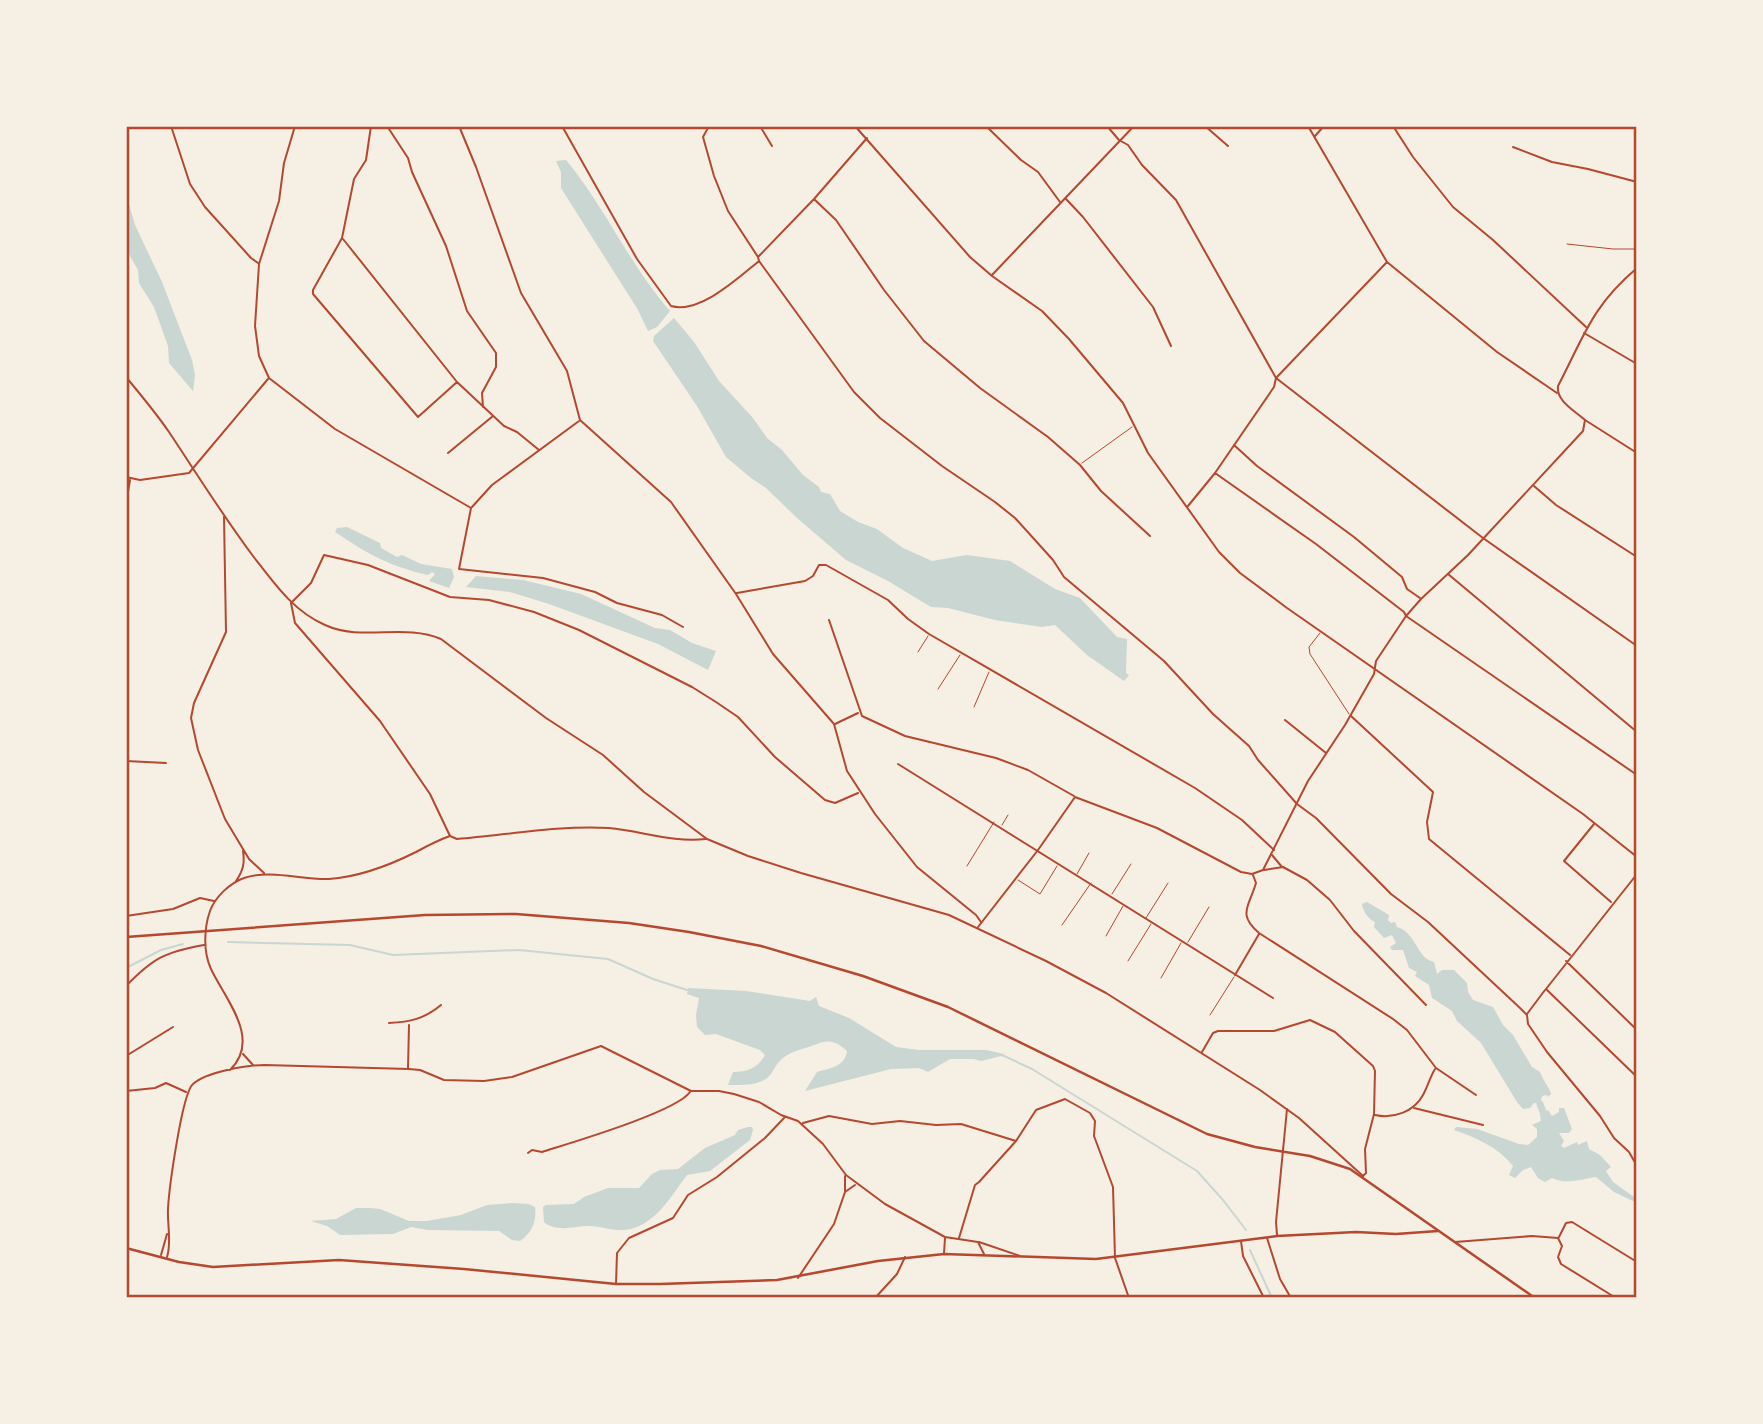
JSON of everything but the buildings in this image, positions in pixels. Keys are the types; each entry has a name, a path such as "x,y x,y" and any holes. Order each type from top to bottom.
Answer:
{"main road":[{"path":"126,937 425,915 516,914 618,922 741,941 814,961 917,995 992,1027 1207,1134 1325,1160 1363,1176 1535,1298"},
{"path":"126,1248 166,1259 214,1267 339,1260 616,1284 799,1278 905,1258 944,1254 1096,1259 1277,1236 1438,1231"}],"street":[{"path":"171,126 190,184 205,207 259,264"},
{"path":"295,126 284,163 279,201 259,264 255,302 255,341 269,378 335,429 471,508"},
{"path":"371,126 366,160 354,180 342,238 313,294 418,417 457,382"},
{"path":"387,126 408,158 446,246 467,311 496,353 496,368 482,393 482,407"},
{"path":"459,126 521,293 567,371 580,420 671,502 736,594 773,654 834,724 847,771 859,793 916,867 976,915 981,923"},
{"path":"562,126 637,259 671,306 677,308 710,298 758,261"},
{"path":"709,126 703,137 723,201 758,261 860,398 880,418 1015,518 1041,545 1064,577 1164,661 1213,714 1249,746 1297,804 1316,818 1391,894 1428,922 1527,1015 1528,1024 1547,1052 1600,1116 1614,1138 1629,1152 1637,1166"},
{"path":"760,126 772,146"},
{"path":"855,126 970,257 1042,311 1101,375 1123,403 1148,453 1219,552 1240,573 1595,823 1637,857"},
{"path":"986,126 1021,160 1038,172 1061,202"},
{"path":"1107,126 1119,140 1128,145 1142,165 1176,200 1276,378 1483,538 1637,646"},
{"path":"992,276 1134,126"},
{"path":"1205,126 1228,146"},
{"path":"1308,126 1387,262 1497,352 1557,393 1585,420 1637,453"},
{"path":"1315,136 1324,126"},
{"path":"1393,126 1452,207 1493,240 1586,327"},
{"path":"758,257 814,199 867,138"},
{"path":"1513,147 1552,162 1637,182"},
{"path":"1065,198 1153,307 1171,346"},
{"path":"814,199 836,220 884,290 924,341 980,388 1048,437 1080,465 1101,491 1150,536"},
{"path":"342,238 457,382 504,426 533,443 539,450"},
{"path":"1187,508 1216,472 1274,387 1276,378 1387,262"},
{"path":"1557,393 1586,327 1605,299 1637,268"},
{"path":"1584,333 1637,364"},
{"path":"126,377 168,431 224,517 291,603 310,618 342,631 425,633 441,639 546,719 592,747 644,792 707,839 801,873 937,911 977,928 1106,993 1202,1052 1287,1109 1363,1176 1366,1165 1365,1149 1374,1114 1373,1066 1335,1032 1310,1020 1274,1031 1218,1031 1213,1033 1202,1052"},
{"path":"126,477 140,480 188,473 269,378"},
{"path":"448,453 493,416"},
{"path":"580,420 492,485 471,508 459,569 544,578 662,615 683,626"},
{"path":"1263,870 1308,781 1350,716 1376,661 1406,616 1583,431 1585,420"},
{"path":"1234,445 1257,466 1354,537 1402,577 1407,589 1421,599"},
{"path":"1216,472 1326,552 1406,616 1637,775"},
{"path":"126,503 131,478"},
{"path":"1533,485 1556,505 1637,556"},
{"path":"224,517 226,632 194,704 191,718 193,736 225,819 249,859 264,873"},
{"path":"291,603 311,583 322,556 326,554 368,565 450,597 489,600 534,612 579,630 692,687 716,702 738,717 775,757 825,800 835,803 859,793"},
{"path":"736,594 745,590 805,581 813,576 819,565 831,568 881,595 929,634 1195,788 1242,820 1274,850"},
{"path":"1448,574 1637,732"},
{"path":"291,603 295,623 380,721 430,794 450,836 457,839 598,828 689,842 707,839"},
{"path":"829,620 859,712 869,720 905,736 972,751 1017,766 1075,797 1157,828 1241,872 1252,874 1283,867"},
{"path":"834,724 859,712"},
{"path":"1350,716 1433,792 1427,822 1429,839 1570,955"},
{"path":"1286,720 1326,754"},
{"path":"126,761 166,763"},
{"path":"898,764 1273,998"},
{"path":"977,928 1038,850 1075,797"},
{"path":"1595,823 1564,861 1612,903"},
{"path":"235,882 264,873 330,879 377,868 450,836"},
{"path":"243,849 245,861 242,872 210,911 205,944 210,968 227,994 239,1023 243,1053 253,1065"},
{"path":"1272,854 1283,867 1307,880 1329,900 1426,1005"},
{"path":"1252,874 1256,883 1246,911 1248,924 1394,1019 1407,1030 1436,1068 1476,1095"},
{"path":"1527,1015 1570,955 1637,874"},
{"path":"126,916 173,909 200,898 215,902"},
{"path":"1235,975 1259,933"},
{"path":"126,986 156,959 205,944"},
{"path":"1566,961 1637,1030"},
{"path":"1546,989 1637,1077"},
{"path":"389,1023 410,1023 427,1016 441,1005"},
{"path":"408,1069 410,1023"},
{"path":"126,1056 173,1027"},
{"path":"166,1259 169,1251 168,1207 183,1107 192,1084 202,1078 253,1065 408,1069 421,1070 443,1080 484,1081 512,1077 601,1046 607,1046 691,1091 719,1091 760,1101 785,1117 802,1123 823,1144 846,1175 885,1204 945,1237 978,1242 1021,1256"},
{"path":"228,1072 243,1053"},
{"path":"1374,1114 1386,1117 1413,1108 1422,1098 1436,1068"},
{"path":"126,1091 155,1088 166,1083 187,1092"},
{"path":"528,1153 532,1150 542,1152 621,1126 683,1101 691,1091"},
{"path":"959,1239 975,1185 1016,1141 1036,1110 1065,1099 1093,1117 1094,1136 1113,1187 1115,1258 1129,1298"},
{"path":"1413,1108 1483,1125"},
{"path":"1277,1236 1287,1109"},
{"path":"802,1123 829,1116 872,1124 892,1121 961,1124 1016,1141"},
{"path":"616,1284 617,1253 629,1238 673,1218 688,1195 717,1177 765,1138 785,1117"},
{"path":"799,1278 834,1224 845,1192 846,1175"},
{"path":"845,1192 858,1185"},
{"path":"1558,1238 1566,1223 1572,1222 1637,1262"},
{"path":"161,1257 168,1233"},
{"path":"1455,1242 1532,1236 1558,1238"},
{"path":"944,1254 945,1237"},
{"path":"1266,1237 1280,1279 1292,1298"},
{"path":"1558,1238 1562,1246 1558,1257 1561,1264 1616,1298"},
{"path":"1241,1240 1243,1256 1264,1298"},
{"path":"978,1242 984,1255"},
{"path":"875,1298 897,1274 905,1258"}],"lane":[{"path":"1567,244 1637,249"},
{"path":"1080,465 1135,425"},
{"path":"1321,631 1309,647 1310,654 1350,716"},
{"path":"918,652 929,634"},
{"path":"938,689 961,653"},
{"path":"974,707 990,670"},
{"path":"1000,827 1008,815"},
{"path":"967,866 994,822"},
{"path":"1077,874 1089,853"},
{"path":"1016,879 1040,894 1059,863"},
{"path":"1111,896 1131,864"},
{"path":"1062,925 1091,883"},
{"path":"1146,918 1168,883"},
{"path":"1106,936 1124,904"},
{"path":"1187,944 1209,907"},
{"path":"1128,961 1153,922"},
{"path":"1161,978 1182,941"},
{"path":"1210,1015 1235,975"}],"shaded area":[{"path":"566,160 655,293 670,311 657,327 648,331 638,310 561,188 561,172 556,161"},
{"path":"126,194 135,225 162,282 192,360 195,375 193,391 169,363 168,346 154,307 139,283 138,270 126,249"},
{"path":"674,318 694,342 719,381 753,418 767,438 782,450 803,475 819,487 821,492 830,494 840,511 877,529 903,548 932,561 967,555 1010,561 1055,589 1080,598 1117,637 1127,639 1126,673 1129,675 1124,681 1087,655 1055,625 1042,627 931,607 846,560 766,488 726,457 697,406 653,341 654,336"},
{"path":"347,527 380,543 381,548 397,557 402,555 421,564 452,569 454,577 449,588 429,581 435,574 432,572 428,575 390,563 335,532 337,528"},
{"path":"476,576 523,580 581,594 655,628 670,630 692,643 716,651 708,670 658,644 549,604 510,592 466,587"},
{"path":"1367,902 1389,915 1388,920 1391,923 1395,922 1397,927 1409,934 1423,956 1434,962 1437,974 1442,970 1454,970 1467,983 1473,1000 1493,1007 1532,1067 1540,1072 1551,1094 1548,1097 1542,1096 1540,1104 1534,1103 1530,1108 1523,1109 1481,1043 1457,1021 1452,1011 1432,998 1429,985 1415,976 1417,972 1409,968 1403,950 1392,950 1390,947 1396,943 1392,935 1384,938 1374,927 1375,922 1368,917 1362,904"},
{"path":"688,988 746,991 810,1001 816,997 819,1006 849,1018 896,1047 919,1050 986,1050 1004,1054 1005,1057 981,1061 950,1059 928,1072 919,1068 891,1069 805,1091 817,1072 836,1066 846,1056 847,1051 840,1046 825,1042 787,1055 768,1077 761,1081 747,1085 728,1085 733,1072 752,1068 765,1055 760,1050 716,1034 705,1035 697,1027 699,998 687,994"},
{"path":"1559,1108 1564,1108 1572,1129 1569,1133 1559,1133 1564,1141 1561,1146 1564,1148 1587,1141 1589,1149 1600,1155 1611,1167 1606,1171 1613,1182 1637,1199 1637,1203 1614,1192 1596,1177 1568,1181 1552,1178 1545,1182 1538,1178 1531,1167 1515,1178 1509,1175 1513,1166 1501,1153 1454,1130 1456,1127 1477,1129 1528,1145 1537,1137 1537,1129 1532,1125 1541,1121 1540,1115 1548,1110 1552,1116 1559,1112"},
{"path":"748,1127 753,1130 750,1140 710,1171 687,1175 661,1210 635,1228 559,1228 544,1222 543,1207 546,1205 574,1204 608,1188 639,1188 652,1174 660,1170 678,1169 705,1148"},
{"path":"512,1203 535,1207 533,1226 520,1241 512,1240 499,1231 428,1230 411,1227 393,1234 340,1235 327,1226 311,1221 336,1219 356,1208 370,1208 380,1209 409,1221 427,1221 461,1215 487,1205"}],"waterway":[{"path":"228,942 350,945 393,955 519,950 608,959 653,979 687,990"},
{"path":"126,968 161,950 183,944"},
{"path":"1002,1055 1032,1069 1197,1171 1246,1230"},
{"path":"1540,1104 1546,1120"},
{"path":"1250,1250 1272,1298"}]}
